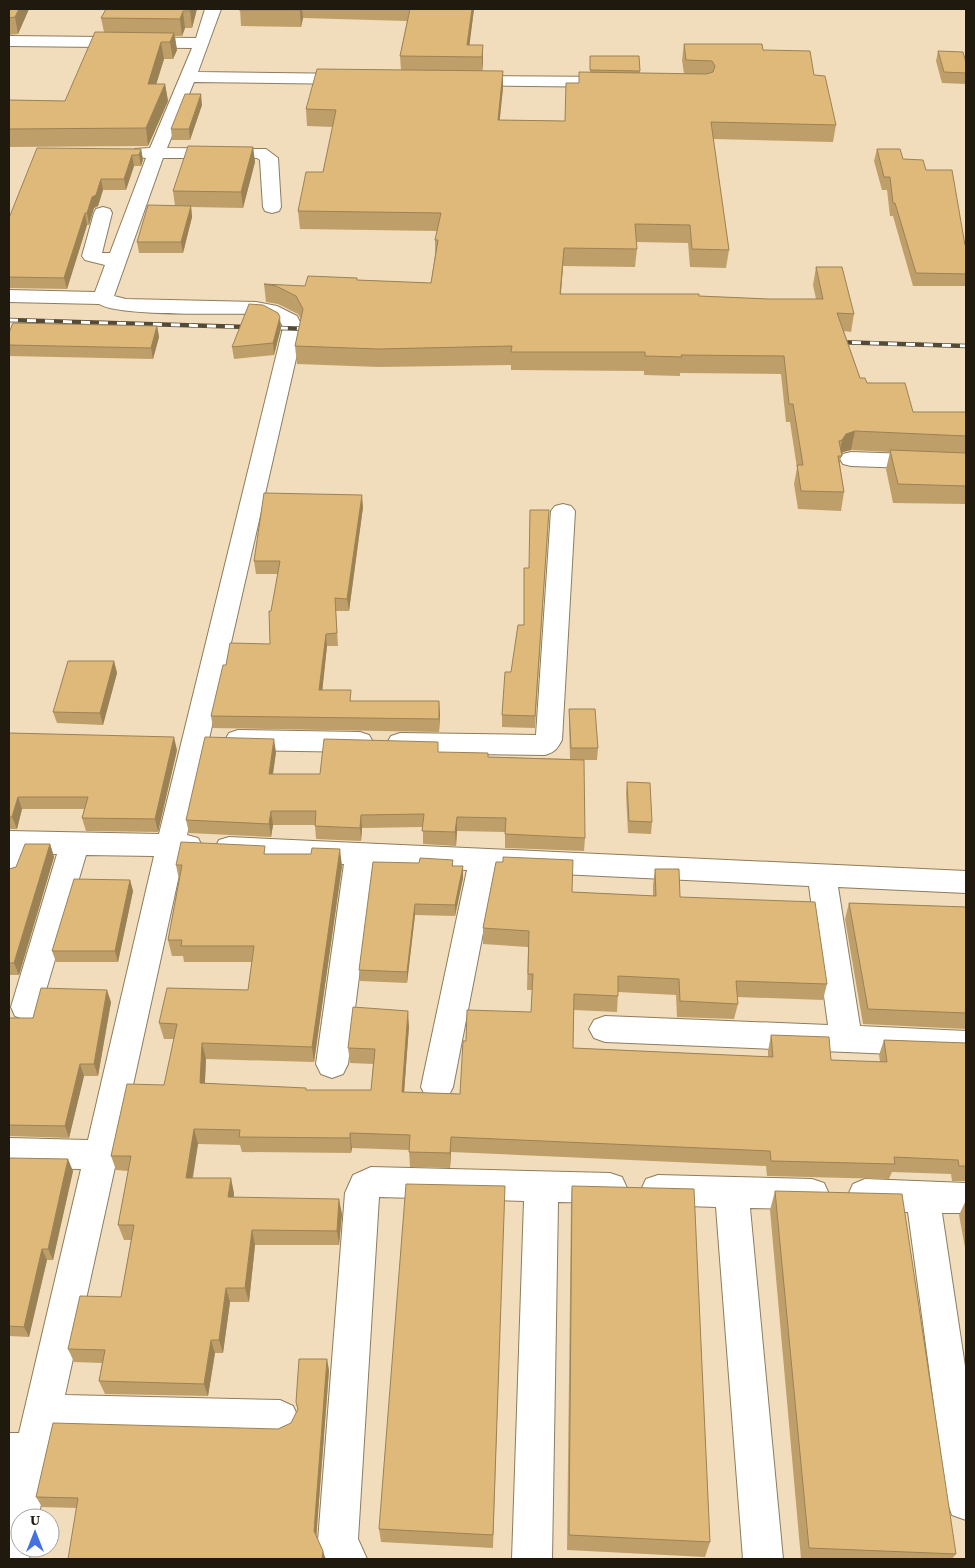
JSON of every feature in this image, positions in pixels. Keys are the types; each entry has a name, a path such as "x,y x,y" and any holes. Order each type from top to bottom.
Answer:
{"street":[{"path":"103,298 156,154 202,43 212,9"},
{"path":"9,41 202,43"},
{"path":"189,77 367,79"},
{"path":"446,80 635,83"},
{"path":"128,153 260,153 269,158 272,207"},
{"path":"103,214 92,256 101,259 117,259"},
{"path":"9,296 103,298 126,305 256,308 270,310 290,320 293,328 195,739 43,1413 21,1453 10,1559"},
{"path":"851,459 966,463"},
{"path":"166,738 545,745 549,740 563,510"},
{"path":"9,871 14,842 171,845 966,882"},
{"path":"26,1007 75,843"},
{"path":"332,1064 360,854"},
{"path":"437,1087 483,861"},
{"path":"822,876 846,1040"},
{"path":"605,1029 966,1044"},
{"path":"9,1153 101,1155"},
{"path":"347,1559 338,1541 361,1203 365,1186 371,1182 966,1198"},
{"path":"532,1559 541,1187"},
{"path":"732,1192 763,1559"},
{"path":"923,1197 966,1500"},
{"path":"43,1413 280,1420"}],"building":[{"path":"9,9 19,9 15,17 9,18"},
{"path":"106,9 191,9 190,11 183,11 180,19 101,18"},
{"path":"300,9 300,10 239,10"},
{"path":"410,9 472,9 467,45 483,45 482,57 400,56"},
{"path":"95,32 174,33 170,42 161,42 148,84 165,84 146,128 9,129 9,100 65,101"},
{"path":"684,44 762,44 763,50 810,51 814,75 825,76 836,125 711,122 729,250 692,249 690,225 635,224 637,249 564,248 560,294 699,294 699,296 769,299 823,299 816,267 842,267 854,314 837,313 860,378 865,378 867,383 905,383 913,412 966,412 966,436 855,431 846,434 839,441 842,456 838,456 844,492 801,491 797,465 803,465 793,404 789,404 784,356 681,355 682,357 645,356 645,352 511,352 512,346 378,349 295,346 303,309 296,296 276,286 264,284 305,286 308,276 431,283 438,240 435,240 441,213 298,211 306,172 323,172 336,110 306,109 317,69 503,71 498,120 565,121 566,83 579,83 579,72 706,74 713,72 715,66 712,61 686,60"},
{"path":"938,51 963,52 966,73 944,72"},
{"path":"590,56 639,56 640,71 590,70"},
{"path":"185,94 201,94 189,129 171,129"},
{"path":"188,146 253,147 241,192 173,191"},
{"path":"37,148 141,149 139,155 132,155 124,179 101,179 96,195 92,197 87,213 85,213 64,278 9,277 9,218"},
{"path":"877,149 900,149 903,159 923,160 926,170 952,170 966,245 966,274 916,273 895,203 893,203 890,177 884,177"},
{"path":"148,205 191,206 181,242 137,242"},
{"path":"249,304 263,305 278,313 280,317 273,343 232,347"},
{"path":"13,323 157,326 151,348 9,345 9,333"},
{"path":"890,450 966,453 966,486 898,484"},
{"path":"264,493 362,495 347,599 335,598 337,633 326,634 319,690 351,690 350,701 439,701 439,719 211,716 223,665 226,665 230,643 270,644 269,611 271,611 280,561 254,561"},
{"path":"530,510 549,510 535,716 502,715 505,672 511,672 518,625 524,625 524,568 529,568"},
{"path":"68,661 114,661 100,713 53,712"},
{"path":"569,709 595,709 598,748 571,748"},
{"path":"9,733 174,737 155,819 82,818 88,797 18,797 12,817 9,817"},
{"path":"205,737 274,739 269,774 320,774 324,739 438,742 438,752 488,753 488,757 584,760 585,838 505,834 506,818 457,817 455,832 422,831 424,814 361,815 360,828 315,826 316,811 271,811 269,824 186,820"},
{"path":"627,782 650,783 652,822 629,821"},
{"path":"181,842 265,846 264,854 311,854 312,848 340,849 312,1047 202,1043 200,1083 306,1088 306,1090 371,1090 375,1049 348,1048 353,1007 408,1011 402,1092 460,1094 463,1041 466,1041 467,1010 531,1012 533,974 528,974 529,931 483,928 496,862 503,862 503,857 573,860 572,892 656,896 655,869 679,869 680,897 815,902 827,984 736,981 738,1004 680,1001 679,979 618,976 618,996 574,994 573,1048 773,1057 771,1035 829,1037 831,1060 887,1062 884,1040 966,1043 966,1166 959,1166 958,1160 894,1157 895,1164 771,1161 770,1151 451,1137 450,1153 409,1152 410,1135 350,1133 350,1138 239,1137 240,1130 194,1129 186,1178 231,1178 228,1197 339,1199 337,1231 252,1230 245,1288 226,1288 219,1340 211,1340 204,1384 99,1381 105,1350 68,1349 80,1296 121,1297 134,1225 118,1225 131,1156 111,1156 127,1084 164,1085 177,1024 159,1023 167,988 248,990 254,946 181,946 182,940 168,940 182,865 176,865"},
{"path":"25,844 50,844 14,963 9,963 9,869 16,867"},
{"path":"420,858 453,860 452,866 463,866 455,905 415,904 407,972 359,970 373,862 419,863"},
{"path":"74,879 130,880 115,951 52,951"},
{"path":"849,903 966,907 966,1013 868,1009"},
{"path":"41,988 107,990 94,1064 80,1064 65,1126 9,1125 9,1018 33,1018"},
{"path":"9,1158 68,1159 48,1249 42,1249 24,1327 9,1326"},
{"path":"406,1184 505,1186 493,1535 379,1529"},
{"path":"572,1186 694,1189 710,1542 569,1535"},
{"path":"775,1191 902,1194 956,1554 809,1548"},
{"path":"299,1359 327,1359 314,1531 323,1551 322,1559 68,1559 78,1498 36,1497 53,1423 278,1429 291,1423 298,1409 296,1402"}],"railway":[{"path":"9,320 311,329"},
{"path":"834,342 966,346"}]}
